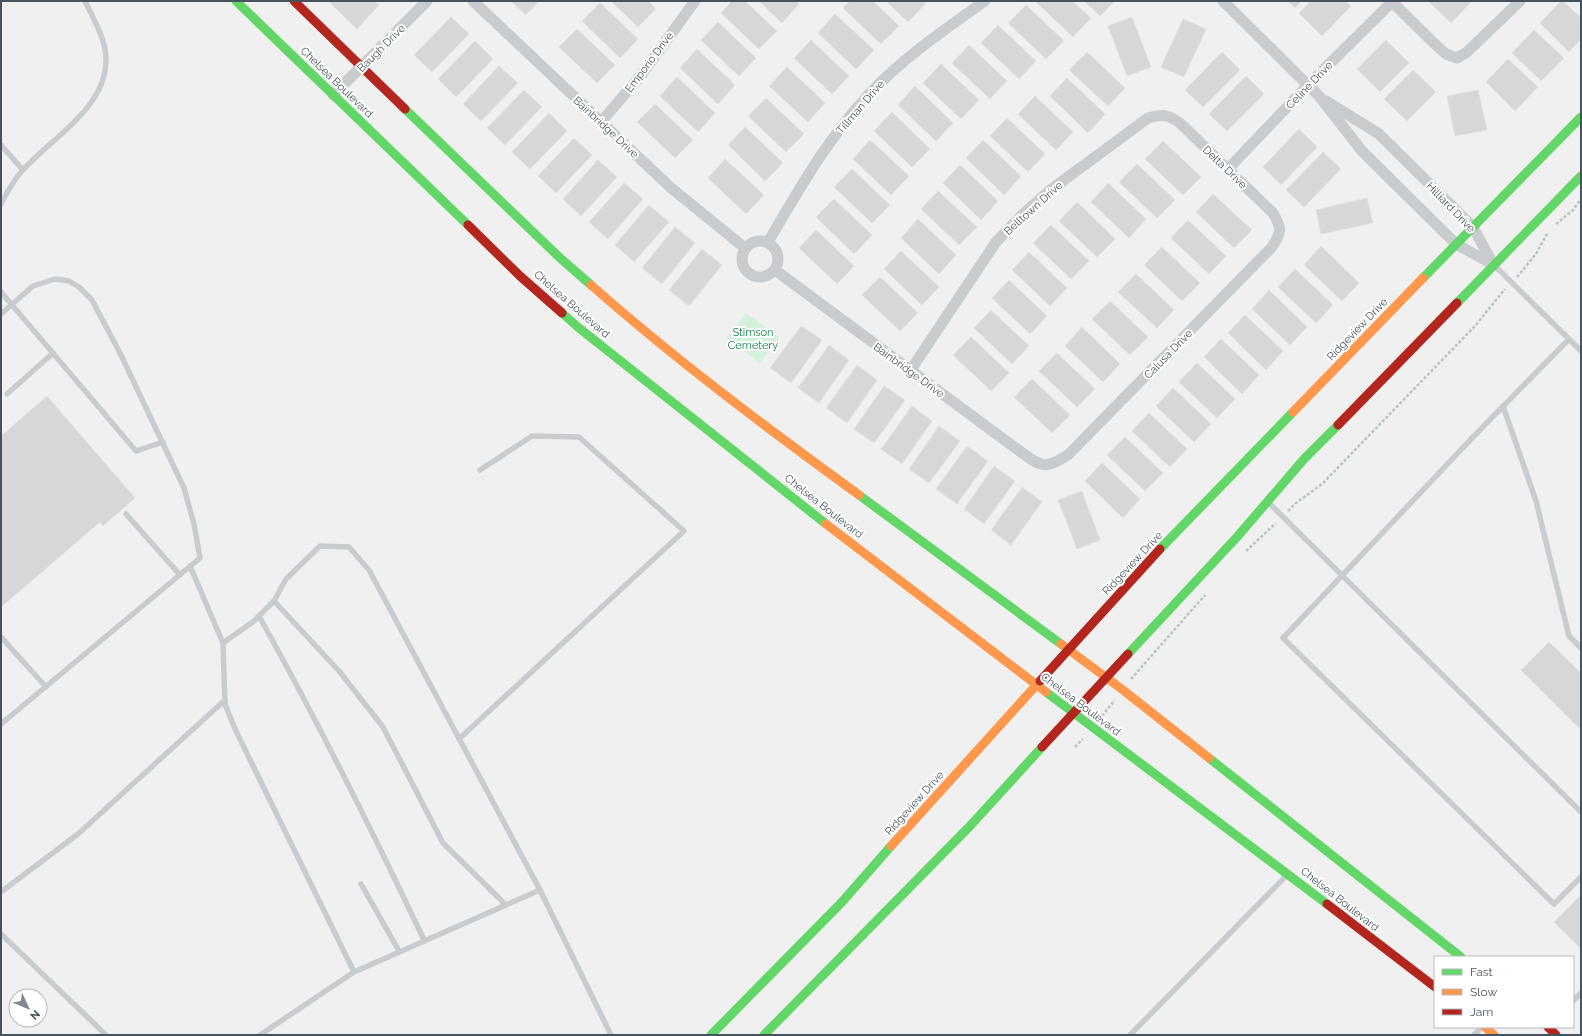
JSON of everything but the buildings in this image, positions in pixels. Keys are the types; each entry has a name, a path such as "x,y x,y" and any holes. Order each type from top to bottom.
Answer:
{"main road":[{"name":"Chelsea Boulevard","path":"236,1 515,271 579,328 803,506 1036,685 1288,874 1434,986"},
{"path":"294,1 559,257 613,305 788,443 1123,690 1461,956"},
{"name":"Ridgeview Drive","path":"711,1035 842,902 900,835 1154,555 1581,117"},
{"path":"764,1035 970,826 1237,537 1304,459 1581,176"},
{"path":"1485,1028 1494,1035"}],"street":[{"name":"Baugh Drive","path":"333,95 427,1"},
{"name":"Bainbridge Drive","path":"472,1 670,187 745,248"},
{"name":"Emporio Drive","path":"601,122 642,74 695,1"},
{"name":"Tillman Drive","path":"768,242 814,165 853,112 879,84 907,58 947,26 985,1"},
{"name":"Hilliard Drive","path":"1223,1 1319,96 1362,151 1456,244 1494,265"},
{"path":"1391,1 1446,54 1456,58 1467,52 1520,1"},
{"name":"Celine Drive","path":"1228,169 1391,1"},
{"name":"Hilliard Drive","path":"1319,96 1379,134 1473,227 1494,265"},
{"name":"Delta Drive","path":"1158,116 1169,116 1180,123 1273,213 1279,223 1280,232"},
{"name":"Belltown Drive","path":"910,371 996,242 1022,215 1049,192 1114,145 1137,126 1148,118 1158,116"},
{"name":"Calusa Drive","path":"1045,466 1057,462 1069,454 1271,248 1280,232"},
{"path":"759,240 768,242 778,253 778,265 764,277 758,277 748,272 742,262 742,256 745,248 753,242 759,240"},
{"name":"Bainbridge Drive","path":"774,270 1033,461 1045,466"}],"lane":[{"path":"1,204 22,170 91,104 101,87 106,68 105,48 85,1"},
{"path":"1,145 22,170"},
{"path":"1494,265 1581,351"},
{"path":"1,314 33,286 55,279 70,282 79,287 92,300 102,317 184,488 194,524 200,558 1,724"},
{"path":"1,292 136,451 163,442"},
{"path":"1569,339 1503,406 1283,638 1554,904 1581,877"},
{"path":"6,394 53,353"},
{"path":"1503,406 1536,501 1569,636 1581,648"},
{"path":"459,739 684,531 579,438 532,436 480,470"},
{"path":"1267,501 1581,812"},
{"path":"126,514 180,575"},
{"path":"223,643 254,621 274,601 286,579 320,546 349,547 369,570 540,890 611,1035"},
{"path":"190,566 223,643 225,704 235,729 354,972"},
{"path":"274,601 339,671 383,727 443,843 505,904"},
{"path":"259,616 299,689 370,826 424,940"},
{"path":"1,637 46,687"},
{"path":"1,892 78,834 225,700"},
{"path":"1130,1035 1288,874"},
{"path":"361,884 399,951"},
{"path":"260,1035 354,972 505,904 540,890"},
{"path":"1,934 106,1035"},
{"path":"1474,1035 1483,1028"}],"path":[{"path":"1555,225 1573,210 1581,199"},
{"path":"1243,553 1296,503 1322,484 1475,326 1500,294 1536,254 1548,230"},
{"path":"1075,747 1093,728 1135,673 1208,591"}],"green space":[{"name":"Stimson Cemetery","path":"746,313 779,337 760,363 727,338"}],"traffic: fast":[{"path":"236,1 468,225"},
{"path":"405,109 559,257 591,285"},
{"path":"1423,278 1581,117"},
{"path":"1457,303 1581,176"},
{"path":"562,313 826,524"},
{"path":"1160,549 1293,412"},
{"path":"1128,654 1237,537 1304,459 1338,425"},
{"path":"859,495 1061,644"},
{"path":"1046,692 1327,904"},
{"path":"764,1035 970,826 1042,747"},
{"path":"1209,758 1460,956"},
{"path":"711,1035 842,902 891,846"}],"traffic: slow":[{"path":"1293,412 1423,278"},
{"path":"591,285 623,313 722,393 859,495"},
{"path":"826,524 1046,692"},
{"path":"1061,644 1123,690 1209,758"},
{"path":"891,846 1040,681"},
{"path":"1486,1028 1494,1035"}],"traffic: jam":[{"path":"294,1 405,109"},
{"path":"468,225 520,276 562,313"},
{"path":"1338,425 1457,303"},
{"path":"1040,681 1160,549"},
{"path":"1042,747 1128,654"},
{"path":"1327,904 1434,986"},
{"path":"1549,1028 1556,1035"}]}
